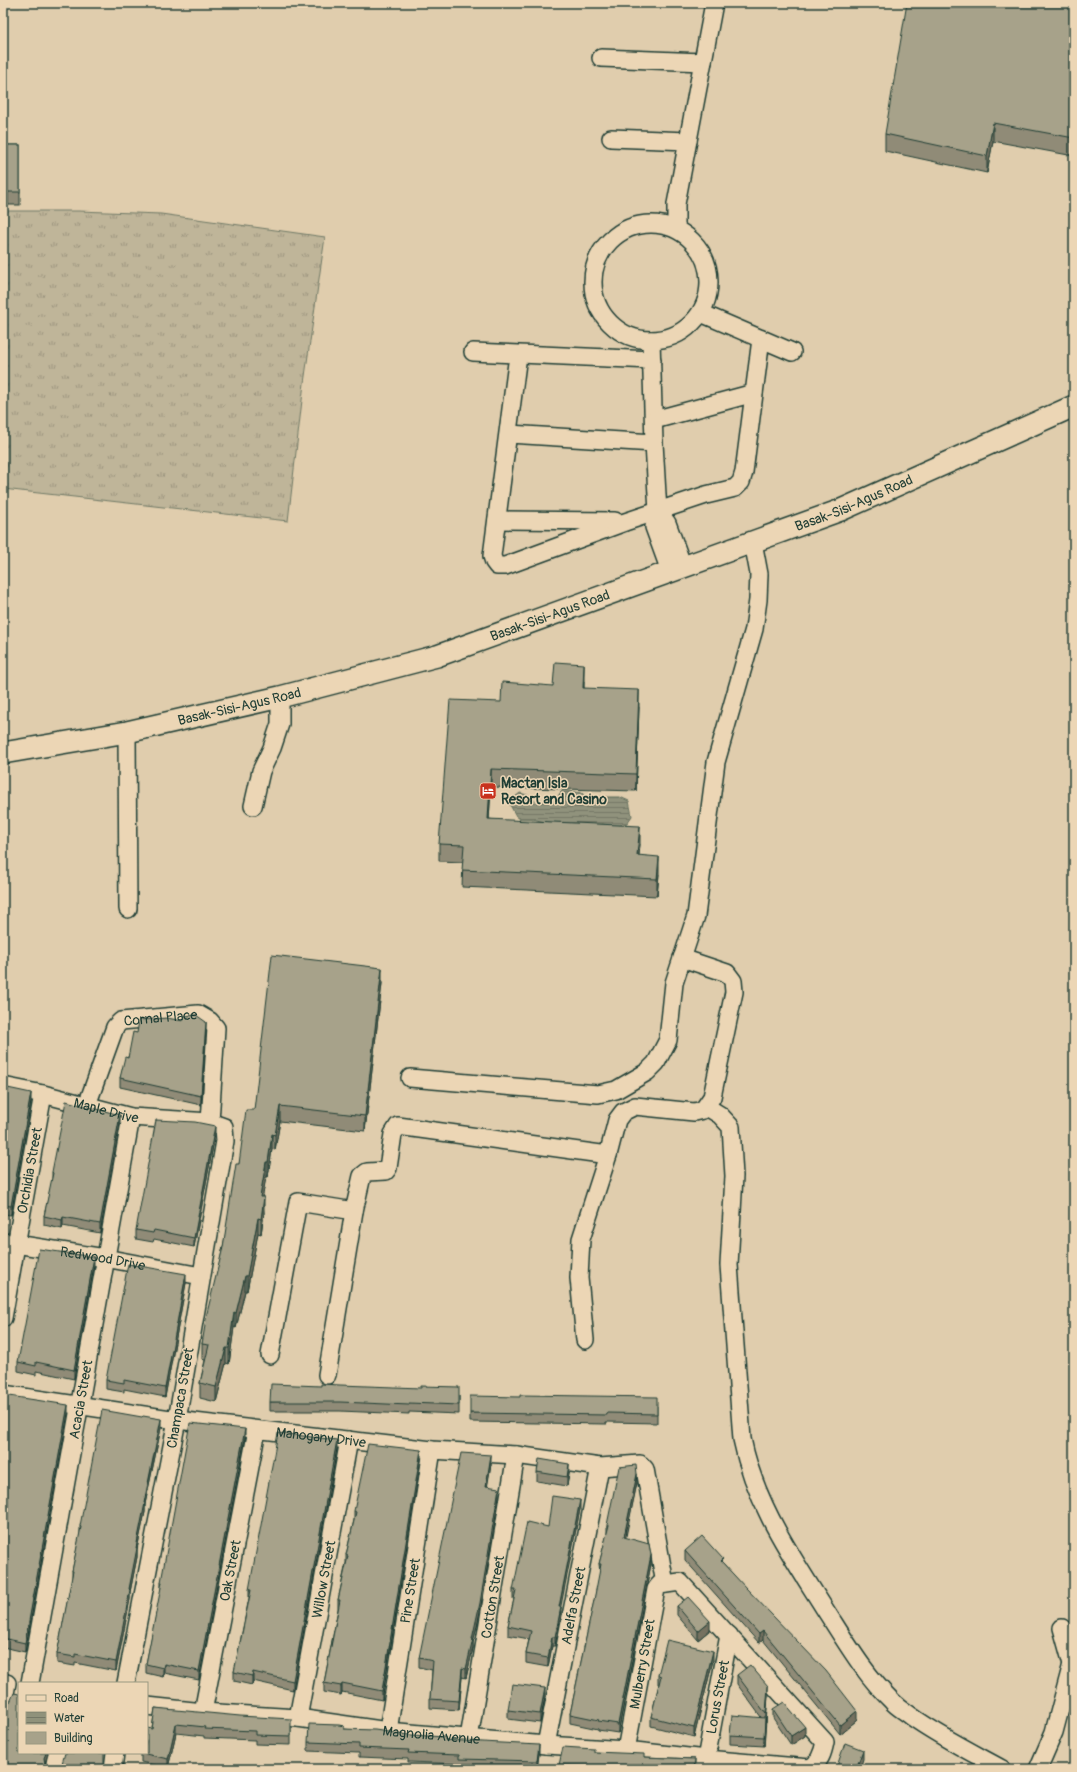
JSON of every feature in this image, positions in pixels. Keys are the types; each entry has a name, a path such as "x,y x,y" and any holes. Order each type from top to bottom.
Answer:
{"street":[{"path":"676,229 676,204 714,3"},
{"path":"601,58 703,62"},
{"path":"611,138 688,140"},
{"path":"649,223 663,225 676,229 685,234 699,247 707,265 709,280 708,294 701,312 692,324 680,333 666,338 651,340 637,339 624,334 612,326 603,316 597,304 593,290 593,276 596,263 602,250 611,239 622,231 649,223"},
{"path":"701,312 792,352"},
{"path":"518,355 509,434 492,556 497,566 505,566 626,522 706,495 734,488 740,482 744,472 761,339"},
{"path":"651,340 658,512 654,527 677,569"},
{"path":"473,352 652,360"},
{"path":"654,420 754,392"},
{"name":"Basak-Sisi-Agus Road","path":"3,753 127,732 280,697 437,656 841,510 1074,406"},
{"path":"509,434 654,443"},
{"path":"497,520 626,522"},
{"path":"410,1078 598,1094 616,1090 647,1072 656,1063 668,1040 674,983 696,916 716,762 754,629 758,600 759,574 753,542"},
{"path":"254,806 261,771 272,748 280,724 280,697"},
{"path":"127,732 128,909"},
{"path":"586,1340 579,1278 581,1239 608,1154 617,1120 623,1112 635,1106 694,1112 703,1110 707,1107 712,1097 734,992 733,981 728,973 682,958"},
{"name":"Cornal Place","path":"87,1105 115,1028 121,1021 198,1014 210,1021 216,1028 210,1122"},
{"name":"Maple Drive","path":"3,1086 43,1094 131,1116 210,1122"},
{"name":"Orchidia Street","path":"3,1318 10,1243 43,1094"},
{"path":"707,1107 720,1114 731,1127 734,1176 729,1265 742,1439 746,1461 760,1499 778,1535 852,1651 876,1684 892,1702 930,1730 1002,1769"},
{"name":"Acacia Street","path":"30,1682 131,1116"},
{"name":"Champaca Street","path":"126,1682 177,1420 225,1141 224,1127 210,1122"},
{"path":"327,1375 354,1211 364,1174 367,1172 384,1173 388,1168 393,1134 398,1126 608,1154"},
{"path":"270,1355 298,1202 354,1211"},
{"name":"Redwood Drive","path":"10,1243 105,1258 201,1276"},
{"name":"Mahogany Drive","path":"3,1394 177,1420 432,1450 516,1456 600,1467 640,1464 645,1469 665,1584"},
{"name":"Oak Street","path":"203,1712 257,1430"},
{"name":"Willow Street","path":"298,1718 349,1440"},
{"name":"Pine Street","path":"388,1731 432,1450"},
{"name":"Cotton Street","path":"469,1738 516,1456"},
{"name":"Adelfa Street","path":"546,1745 600,1467"},
{"path":"665,1584 680,1582 729,1635"},
{"name":"Mulberry Street","path":"626,1750 656,1589 659,1585 665,1584"},
{"path":"1038,1769 1054,1732 1073,1664 1062,1628"},
{"name":"Magnolia Avenue","path":"148,1706 203,1712 298,1718 388,1731 546,1745 626,1750 705,1764 810,1768 816,1765 823,1752 825,1742 729,1635"},
{"name":"Lorus Street","path":"705,1764 729,1635"},
{"path":"3,1704 10,1684"},
{"path":"54,1769 57,1754"},
{"path":"113,1769 115,1754"}],"green space":[{"path":"3,211 79,211 161,214 325,237 304,383 288,521 3,489"}],"water":[{"path":"563,790 582,793 586,797 620,797 629,801 632,816 627,823 615,827 603,824 585,827 552,824 533,819 520,819 516,816 510,805 510,801 520,793 531,796 536,803 556,800"}],"building":[{"path":"907,3 1074,3 1074,138 993,123 987,156 885,134"},
{"path":"3,145 20,145 20,192 3,192"},
{"path":"555,662 584,664 583,688 639,690 636,774 491,769 488,819 640,826 637,855 659,857 657,879 462,870 464,845 439,844 450,700 501,702 502,682 553,686"},
{"path":"272,955 382,968 365,1116 280,1106 275,1135 272,1134 268,1162 266,1162 260,1197 264,1197 261,1219 258,1218 247,1276 245,1276 236,1313 234,1312 229,1348 226,1348 216,1387 200,1383 209,1345 202,1344 207,1313 223,1247 236,1164 239,1164 246,1110 254,1110"},
{"path":"196,1015 206,1022 201,1096 120,1078 125,1057 128,1058 133,1032 137,1033 139,1020 167,1018 183,1021 184,1016"},
{"path":"3,1087 31,1093 11,1206 3,1205"},
{"path":"66,1101 120,1115 100,1224 63,1217 62,1220 44,1216"},
{"path":"156,1120 195,1122 215,1126 194,1238 154,1230 153,1233 136,1230"},
{"path":"39,1249 94,1257 74,1370 36,1362 36,1366 18,1362"},
{"path":"128,1264 186,1274 165,1388 124,1380 124,1383 106,1380"},
{"path":"271,1384 321,1386 321,1384 421,1388 421,1386 459,1387 459,1405 409,1403 409,1405 340,1402 270,1402"},
{"path":"3,1395 68,1405 25,1643 3,1638"},
{"path":"520,1395 657,1397 657,1414 607,1413 607,1415 470,1413 470,1396 520,1397"},
{"path":"102,1410 161,1419 144,1503 130,1590 116,1662 75,1654 75,1657 57,1654"},
{"path":"190,1423 245,1429 199,1671 164,1664 163,1668 146,1664"},
{"path":"278,1433 337,1440 293,1681 253,1672 252,1676 234,1672 251,1590 249,1590"},
{"path":"368,1444 421,1450 382,1691 342,1683 341,1686 324,1683 340,1600 338,1600 348,1556 346,1555 356,1512 354,1511"},
{"path":"461,1453 491,1455 486,1486 499,1488 473,1639 466,1669 462,1668 459,1701 430,1699 433,1661 419,1658"},
{"path":"539,1459 569,1464 567,1477 537,1472"},
{"path":"636,1465 637,1474 624,1537 649,1544 651,1555 618,1724 570,1714 601,1564 599,1564 609,1525 607,1525 619,1467"},
{"path":"552,1496 580,1500 559,1607 561,1607 555,1637 552,1637 548,1658 526,1654 531,1631 508,1626 516,1590 513,1590 527,1522 548,1527"},
{"path":"702,1536 723,1559 721,1561 826,1671 857,1711 840,1725 763,1631 759,1634 685,1551"},
{"path":"688,1597 710,1621 698,1631 677,1606"},
{"path":"667,1640 713,1651 694,1728 651,1717 661,1676 658,1675"},
{"path":"750,1665 768,1686 766,1714 737,1675"},
{"path":"512,1684 545,1688 540,1714 508,1710"},
{"path":"14,1693 18,1694 18,1754 46,1754 44,1758 45,1764 50,1769 3,1769 3,1704 10,1702"},
{"path":"784,1702 805,1727 791,1736 773,1709"},
{"path":"155,1708 291,1719 291,1736 255,1735 255,1731 204,1729 205,1727 176,1724 168,1759 146,1754 148,1754 148,1728 152,1729"},
{"path":"732,1715 765,1718 764,1737 730,1735"},
{"path":"309,1724 339,1725 344,1726 344,1729 375,1730 395,1734 445,1737 445,1740 539,1745 537,1761 459,1759 459,1755 408,1753 409,1750 359,1748 359,1744 308,1742"},
{"path":"845,1743 863,1750 856,1769 836,1769"},
{"path":"563,1747 594,1749 594,1752 644,1754 644,1757 695,1759 694,1769 608,1769 608,1767 559,1765"},
{"path":"65,1754 104,1754 104,1764 109,1769 55,1769 61,1767"},
{"path":"738,1766 824,1769 738,1769"}],"place":[{"name":"Mactan Isla Resort and Casino","path":"488,791"}]}
